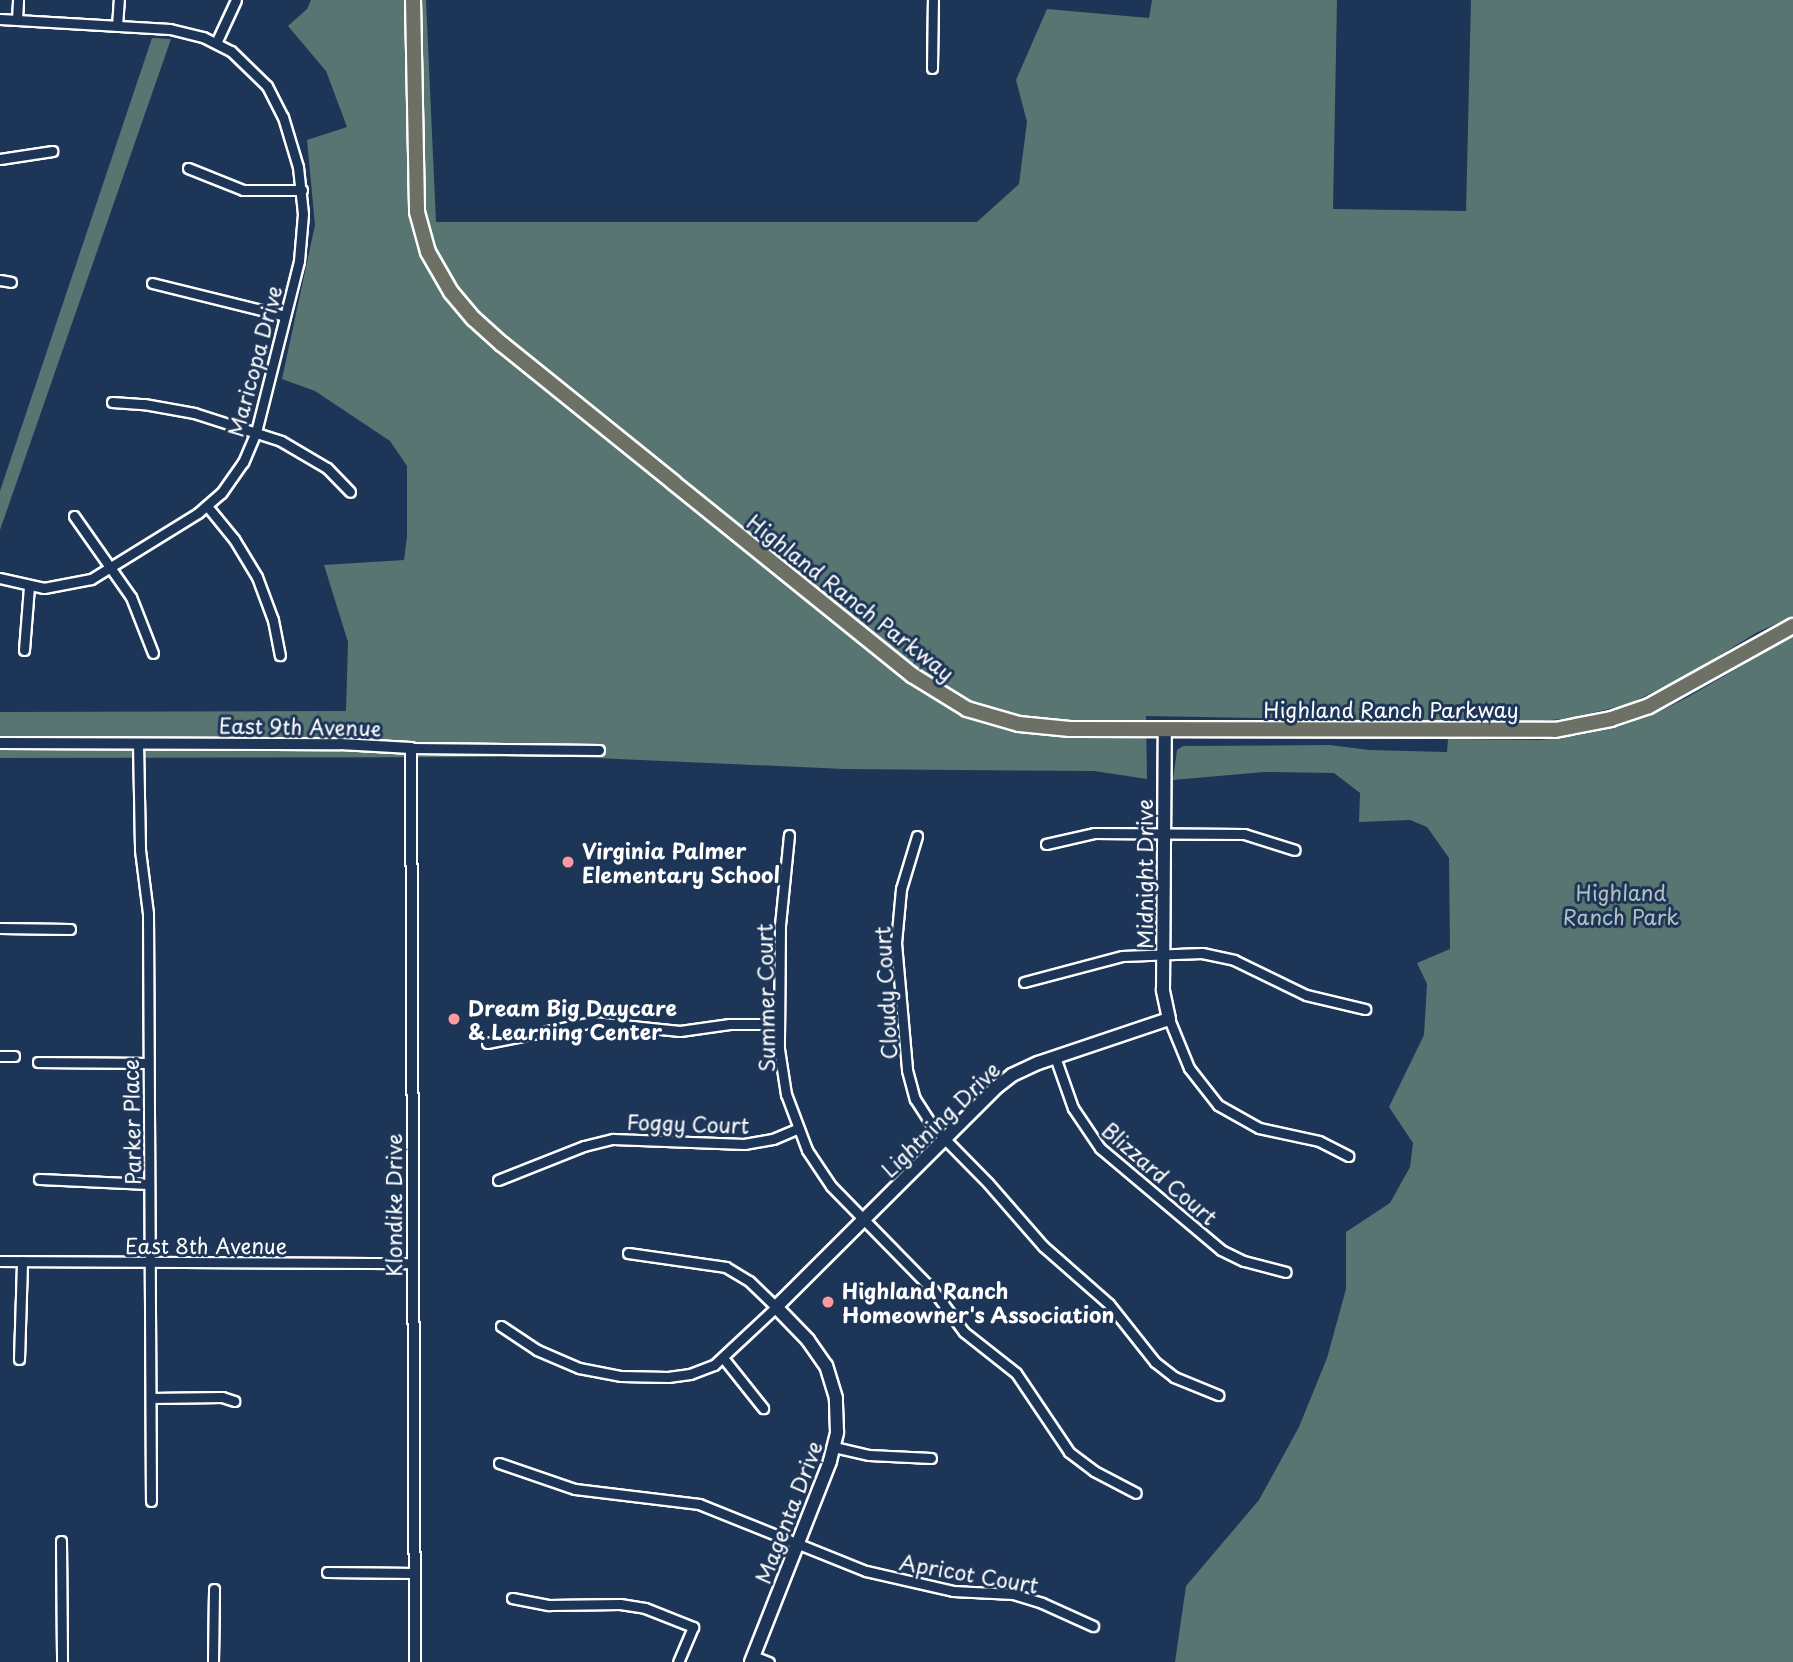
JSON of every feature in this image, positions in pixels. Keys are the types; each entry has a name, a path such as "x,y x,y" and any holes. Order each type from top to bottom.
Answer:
{"main road":[{"name":"Highland Ranch Parkway","path":"413,0 414,182 420,225 441,277 474,319 939,694 984,716 1019,724 1165,729 1512,732 1573,727 1611,719 1648,706 1793,626"},
{"name":"Midnight Drive","path":"1165,729 1163,990 1169,1019"},
{"name":"Lightning Drive","path":"776,1307 1012,1075 1055,1057 1169,1019"},
{"name":"Magenta Drive","path":"752,1659 834,1447 836,1398 826,1366 808,1340 776,1307"}],"street":[{"path":"17,20 18,0"},
{"path":"117,26 119,0"},
{"path":"216,43 236,0"},
{"path":"932,68 933,0"},
{"name":"Maricopa Drive","path":"0,19 170,29 216,43 244,62 276,101 292,146 302,190 302,238 285,316 256,432 233,478 206,506 113,568 76,584 29,586 0,578"},
{"path":"0,159 52,151"},
{"path":"188,168 243,190 302,190"},
{"path":"0,280 11,282"},
{"path":"152,283 285,316"},
{"path":"112,402 169,407 256,432 312,457 350,492"},
{"path":"206,506 234,539 257,577 273,620 280,655"},
{"path":"74,516 113,568 141,617 153,653"},
{"path":"24,650 29,586"},
{"name":"East 9th Avenue","path":"0,743 599,750"},
{"name":"Parker Place","path":"138,743 140,850 148,913 151,1501"},
{"name":"Klondike Drive","path":"411,748 415,1662"},
{"path":"1046,844 1094,833 1244,834 1295,850"},
{"name":"Summer Court","path":"789,835 780,925 779,1024 781,1072 797,1129 831,1186 933,1290 964,1332 1016,1373 1069,1452 1094,1471 1136,1493"},
{"name":"Cloudy Court","path":"917,836 901,890 897,918 897,971 911,1085 924,1114 1042,1246 1109,1304 1163,1370 1218,1395"},
{"path":"0,928 70,929"},
{"path":"1024,982 1122,956 1163,953 1219,956 1249,967 1306,995 1365,1009"},
{"path":"1169,1019 1189,1068 1218,1105 1259,1128 1319,1141 1348,1156"},
{"path":"487,1043 593,1022 680,1031 730,1024 779,1024"},
{"path":"0,1056 14,1056"},
{"name":"Blizzard Court","path":"1055,1057 1073,1108 1100,1147 1221,1250 1244,1261 1286,1272"},
{"path":"38,1062 148,1063"},
{"name":"Foggy Court","path":"498,1180 584,1146 613,1139 744,1144 773,1139 797,1129"},
{"path":"38,1179 149,1184"},
{"path":"501,1326 559,1360 621,1376 690,1374 723,1359 776,1307 749,1281 726,1267 628,1253"},
{"name":"East 8th Avenue","path":"0,1261 412,1263"},
{"path":"19,1360 22,1261"},
{"path":"723,1359 763,1408"},
{"path":"151,1398 222,1397 234,1401"},
{"path":"834,1447 869,1455 931,1458"},
{"name":"Apricot Court","path":"499,1463 575,1489 699,1504 866,1571 953,1591 996,1592 1029,1598 1093,1626"},
{"path":"61,1541 62,1662"},
{"path":"327,1572 415,1573"},
{"path":"212,1662 214,1589"},
{"path":"512,1598 549,1605 633,1605 693,1627 678,1662"},
{"path":"752,1659 769,1662"}],"green space":[{"path":"311,0 426,0 436,222 977,222 1019,184 1027,122 1016,80 1047,9 1149,18 1152,0 1337,0 1333,209 1466,211 1471,0 1793,0 1793,616 1756,633 1688,675 1629,704 1571,718 1519,723 1146,716 1147,779 1094,771 844,769 573,757 0,758 0,712 346,711 348,642 324,565 404,560 407,537 407,466 390,441 315,391 282,379 315,225 307,140 347,127 326,71 288,26 307,9"},
{"path":"152,38 171,39 0,530 0,491"},
{"name":"Highland Ranch Park","path":"1793,636 1793,1662 1175,1662 1186,1586 1259,1500 1299,1427 1327,1358 1346,1289 1346,1232 1390,1203 1410,1167 1413,1143 1389,1107 1424,1035 1427,984 1417,963 1450,949 1449,858 1427,827 1410,820 1359,822 1360,793 1334,773 1264,772 1173,780 1177,750 1183,746 1330,745 1369,750 1447,752 1448,739 1540,740 1574,736 1615,728 1652,715"}],"place":[{"name":"Virginia Palmer Elementary School","path":"568,862"},
{"name":"Dream Big Daycare & Learning Center","path":"454,1019"},
{"name":"Highland Ranch Homeowner's Association","path":"828,1302"}]}
